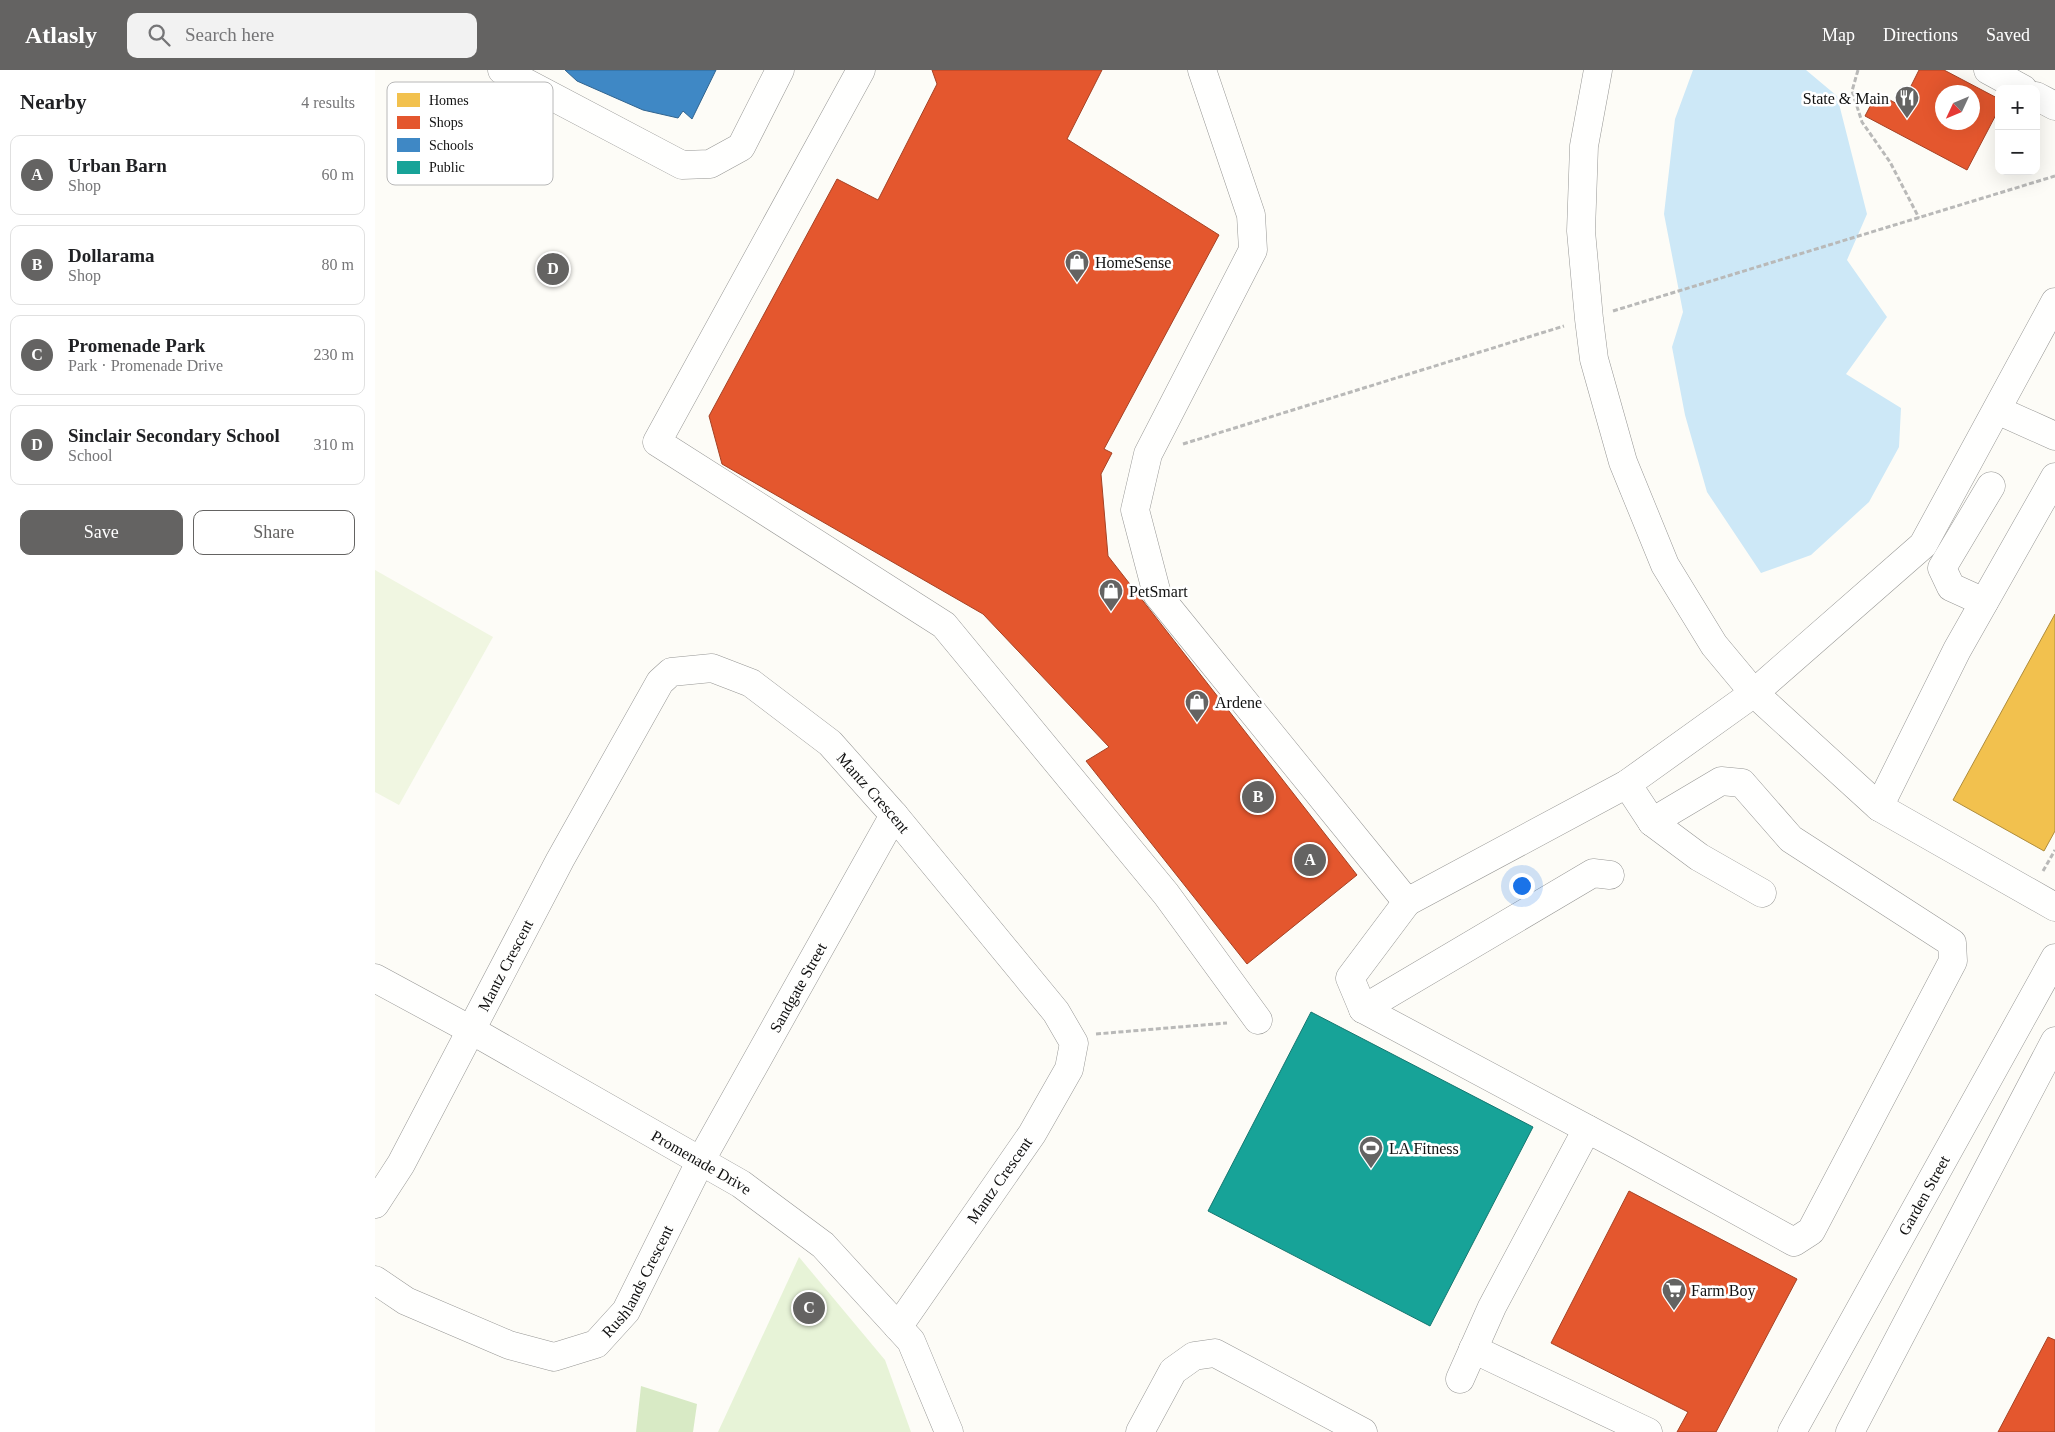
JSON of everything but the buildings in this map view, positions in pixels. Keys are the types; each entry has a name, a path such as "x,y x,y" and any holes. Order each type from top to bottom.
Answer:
{"street":[{"path":"502,70 525,82"},
{"path":"553,97 682,165 710,164 741,147 780,70"},
{"path":"861,70 657,442 944,625 1166,894 1258,1020"},
{"path":"1202,70 1251,215 1253,250 1148,454 1135,510 1157,594 1407,902"},
{"path":"1598,70 1584,158 1581,231 1594,358 1623,462 1665,565 1714,645 1754,693 1879,807 2055,907"},
{"path":"1988,70 2016,85"},
{"path":"2040,98 2055,106"},
{"path":"1652,822 1721,780 1742,783 1791,839 1952,943 1953,962 1811,1231 1794,1242 1363,1010 1350,978 1407,902 1627,784 1754,693 1923,545 2055,302"},
{"path":"1997,410 2055,436"},
{"path":"1879,807 1957,650 2055,477"},
{"path":"1985,602 1951,586 1942,568 1991,486"},
{"name":"Mantz Crescent","path":"471,1030 559,860 661,682 671,672 712,668 751,684 830,743 894,815 1056,1012 1074,1043 1069,1069 1031,1134 898,1327"},
{"path":"1627,784 1652,822 1699,857 1762,893"},
{"name":"Sandgate Street","path":"701,1160 894,815"},
{"path":"1363,1010 1593,873 1610,875"},
{"name":"Garden Street","path":"1792,1432 2055,958"},
{"name":"Promenade Drive","path":"375,978 701,1160 741,1184 823,1245 911,1341 949,1432"},
{"path":"375,1204 401,1164 471,1030"},
{"path":"1850,1432 2055,1041"},
{"path":"1460,1379 1492,1307 1587,1129"},
{"name":"Rushlands Crescent","path":"375,1280 406,1301 509,1345 554,1357 596,1344 627,1311 701,1160"},
{"path":"1473,1349 1648,1432"},
{"path":"1140,1432 1173,1371 1194,1356 1215,1353 1363,1432"}],"path":[{"path":"1858,70 1852,91 1862,122 1890,162 1919,218"},
{"path":"1148,454 2055,176"},
{"path":"2046,866 2055,850"},
{"path":"1071,1037 1258,1020"}],"green space":[{"path":"375,570 493,637 399,805 375,792"},
{"path":"799,1257 885,1360 911,1432 718,1432"},
{"path":"641,1386 697,1404 693,1432 636,1432"}],"water":[{"path":"1693,70 1806,70 1837,96 1867,214 1847,260 1887,317 1846,374 1901,408 1899,447 1869,502 1811,555 1761,573 1707,492 1685,415 1672,347 1683,312 1664,214 1675,119"}],"place":[{"name":"State & Main","path":"1907,119"},
{"name":"Sinclair Secondary School","path":"553,269"},
{"name":"HomeSense","path":"1077,283"},
{"name":"PetSmart","path":"1111,612"},
{"name":"Ardene","path":"1197,723"},
{"name":"Dollarama","path":"1258,797"},
{"name":"Urban Barn","path":"1310,860"},
{"name":"LA Fitness","path":"1371,1169"},
{"name":"Promenade Park","path":"809,1308"},
{"name":"Farm Boy","path":"1674,1311"}]}
